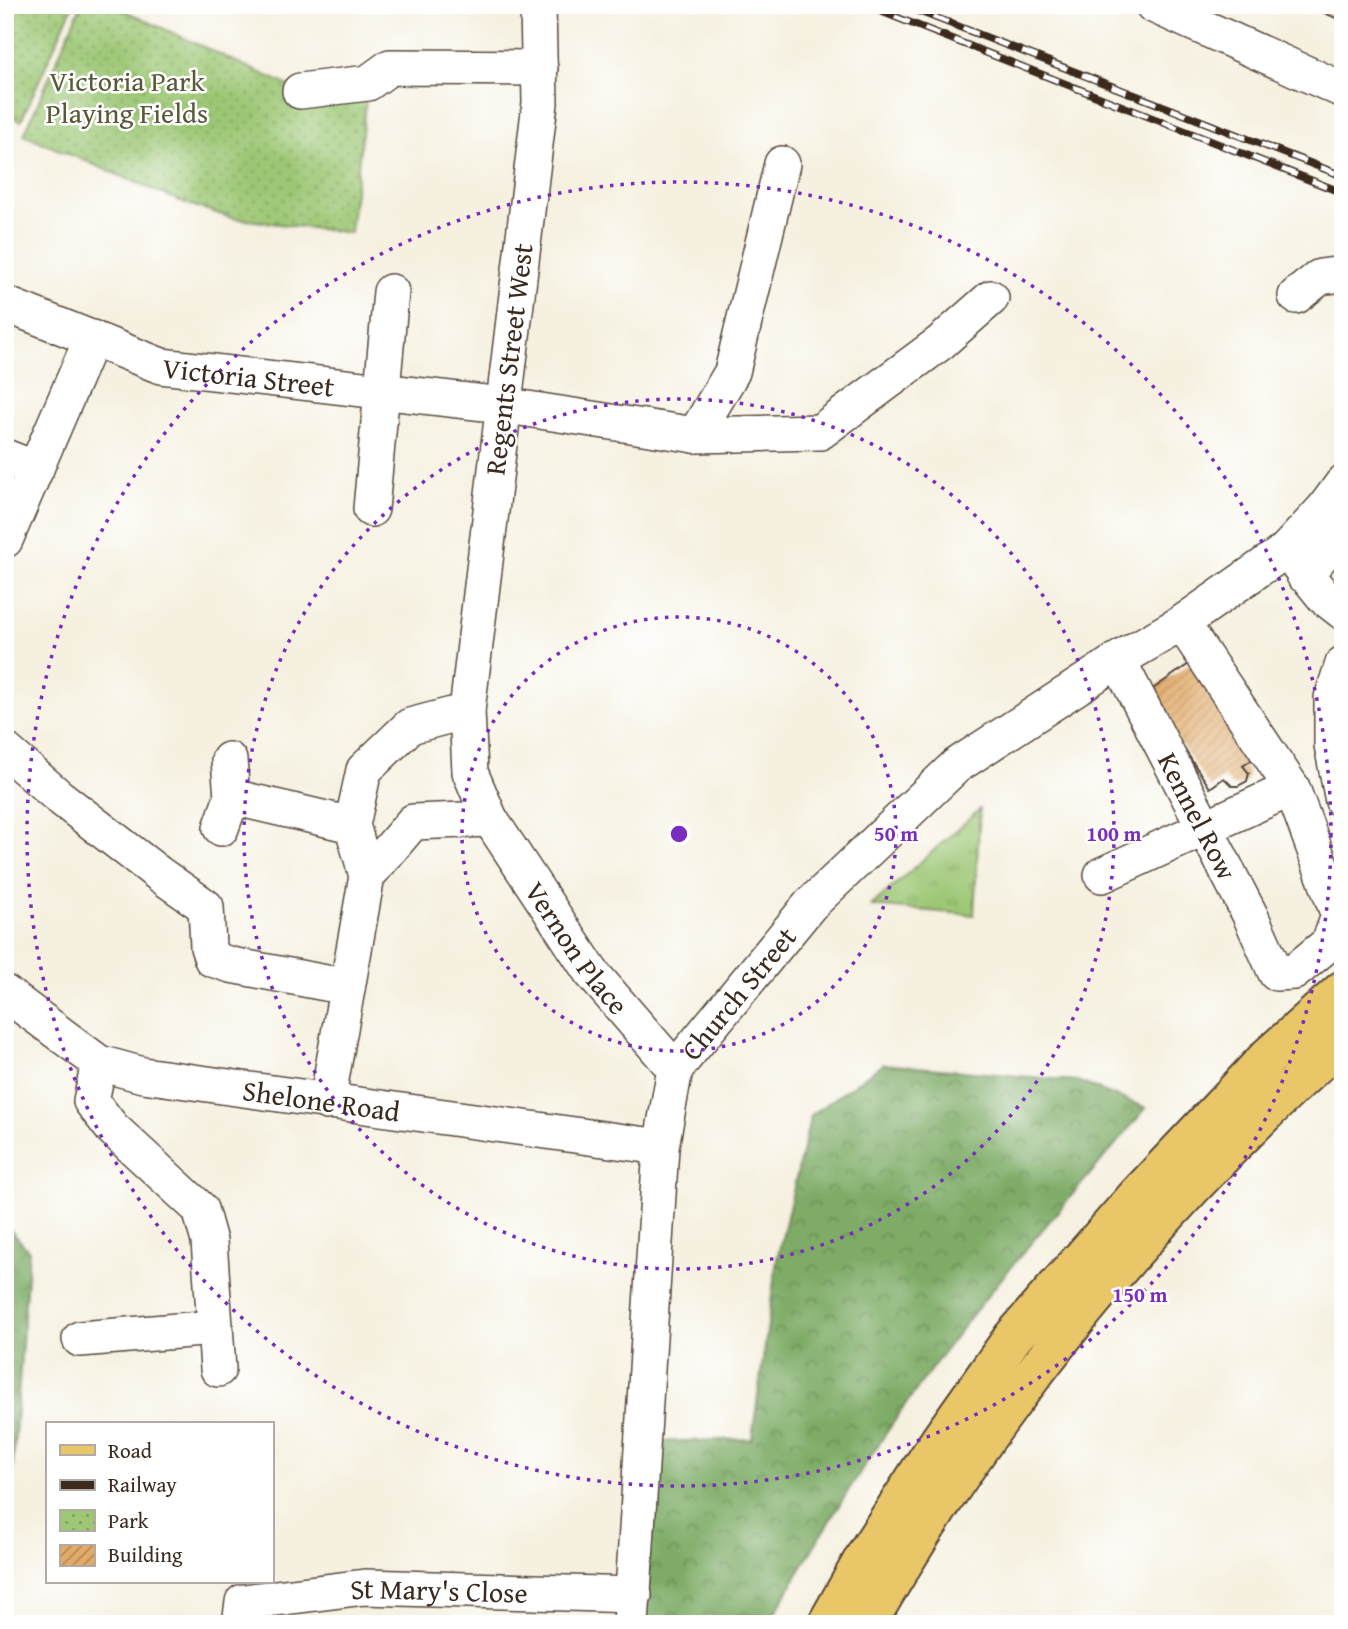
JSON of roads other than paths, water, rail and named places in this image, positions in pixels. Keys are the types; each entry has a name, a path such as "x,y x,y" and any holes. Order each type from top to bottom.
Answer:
{"main road":[{"path":"867,1624 899,1568 968,1461 1053,1349 1158,1225 1189,1166 1268,1057 1343,990"},
{"path":"827,1624 868,1551 940,1440 1013,1337 1189,1166 1286,1091 1343,1040"}],"street":[{"name":"Regents Street West","path":"470,772 467,711 540,103 538,5"},
{"path":"1153,5 1343,90"},
{"path":"300,91 368,83 390,67 540,68"},
{"path":"695,435 732,372 782,164"},
{"path":"1296,296 1320,277 1343,274"},
{"path":"371,509 391,292"},
{"name":"Victoria Street","path":"5,304 161,366 502,405 695,435 820,432 940,343 991,298"},
{"path":"5,540 20,463 92,338"},
{"path":"1295,563 1324,509 1343,483"},
{"path":"1295,563 1343,533"},
{"path":"1295,563 1325,598 1343,612"},
{"name":"Church Street","path":"632,1609 661,1147 675,1069 810,905 956,766 1118,660 1182,623 1242,581 1295,563"},
{"path":"1102,875 1292,788 1182,623"},
{"name":"Kennel Row","path":"1118,660 1250,915 1276,973 1294,972 1329,943 1339,916 1292,788"},
{"path":"1343,664 1332,698 1332,745 1343,801"},
{"path":"327,1102 367,876 352,825 364,770 410,726 467,711"},
{"path":"5,750 58,796 206,907 208,947 212,959 347,987"},
{"path":"229,760 227,812 352,825"},
{"name":"Vernon Place","path":"470,772 490,819 591,972 675,1069"},
{"path":"367,876 413,822 490,819"},
{"name":"Shelone Road","path":"5,993 99,1063 143,1075 661,1147"},
{"path":"99,1063 91,1101 112,1128 200,1209 209,1241 218,1369"},
{"path":"80,1339 214,1328"},
{"name":"St Mary's Close","path":"236,1603 365,1587 632,1609"}],"railway":[{"path":"865,5 1343,193"},
{"path":"903,5 1343,176"}],"park label":[{"name":"Victoria Park Playing Fields","path":"127,96"}]}
